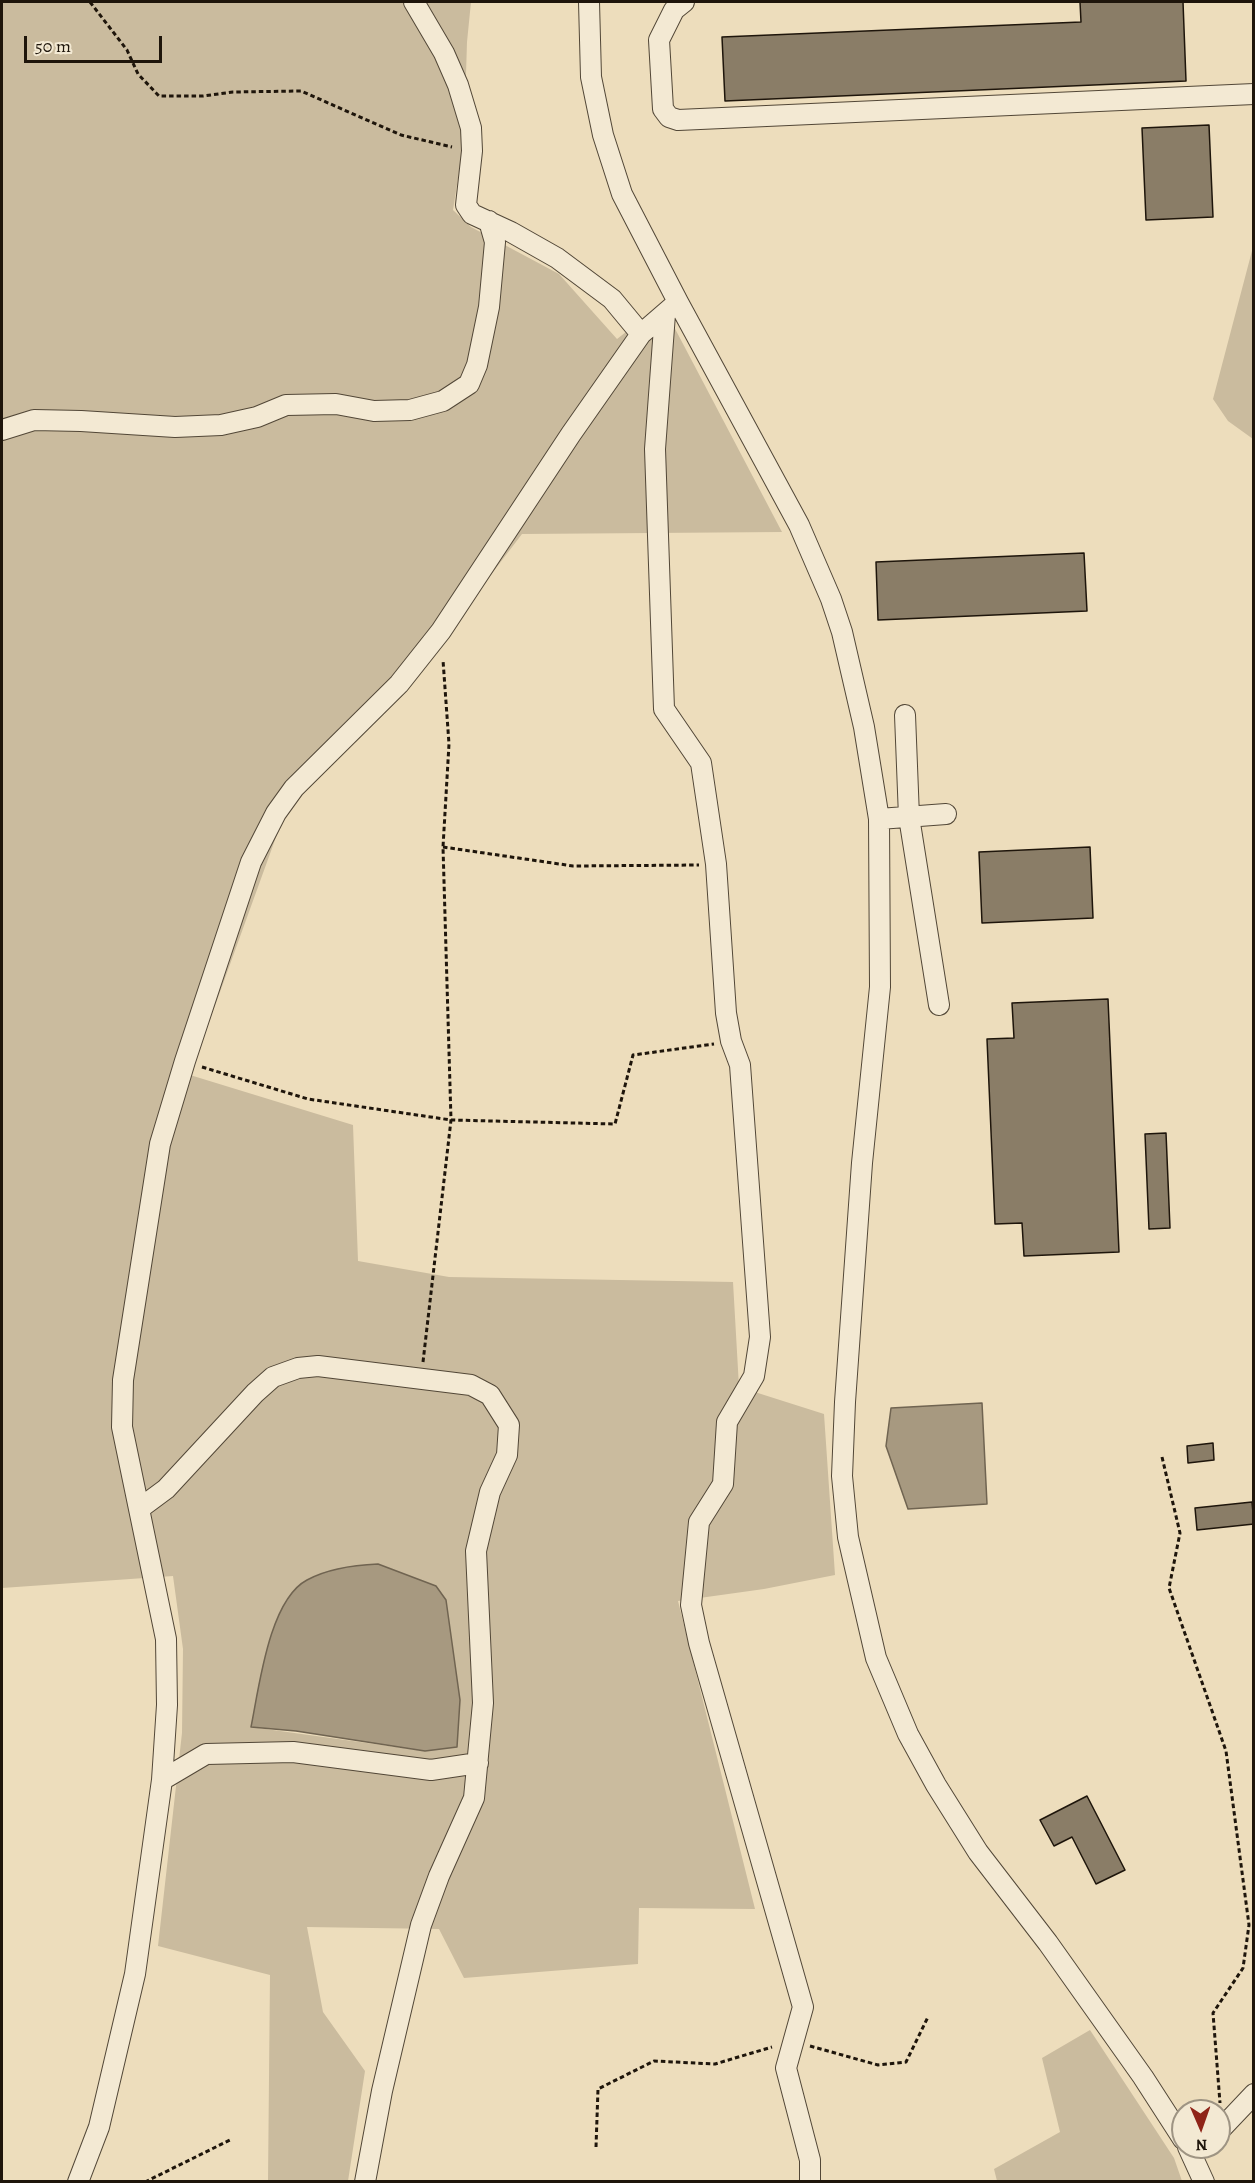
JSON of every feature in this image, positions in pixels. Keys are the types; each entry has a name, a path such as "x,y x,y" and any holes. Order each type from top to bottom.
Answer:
{"street":[{"path":"414,2 444,53 458,84 471,128 472,151 466,204 472,214 557,258 612,299 641,334"},
{"path":"589,2 591,77 603,135 622,194 672,308 799,525 831,599 842,632 864,727 879,819 880,987 862,1163 842,1476 848,1537 876,1658 908,1734 936,1785 978,1852 1055,1953 1171,2117"},
{"path":"684,2 674,10 659,40 663,109 669,117 678,120 1254,94"},
{"path":"2,430 34,420 81,420 175,427 221,425 257,417 286,405 336,404 374,411 410,410 443,401 469,384 477,365 489,306 495,242 489,221"},
{"path":"78,2181 99,2127 135,1974 162,1780 167,1705 166,1639 122,1427 123,1380 160,1144 185,1061 251,862 276,813 294,788 399,684 441,631 571,434 641,334 672,308"},
{"path":"672,308 655,449 664,709 701,763 716,864 726,1013 731,1041 741,1065 760,1337 754,1376 727,1422 723,1484 699,1522 691,1605 699,1643 803,2007 786,2068 810,2160 810,2181"},
{"path":"905,715 909,817 939,1005"},
{"path":"879,819 946,814"},
{"path":"139,1509 166,1489 255,1393 273,1377 298,1368 318,1366 471,1386 490,1395 508,1425 507,1455 490,1492 476,1551 483,1703 474,1798 438,1876 421,1925 382,2091 365,2181"},
{"path":"162,1780 206,1754 293,1752 431,1770 478,1763"},
{"path":"1231,2119 1254,2094"},
{"path":"1196,2159 1204,2181"}],"path":[{"path":"90,2 127,51 138,74 159,96 301,91 401,135 472,151"},
{"path":"433,1382 423,1364 451,1120 443,847 449,744 441,631"},
{"path":"443,847 573,866 716,864"},
{"path":"185,1061 308,1099 451,1120 615,1124 633,1054 731,1041"},
{"path":"1162,1457 1180,1533 1169,1588 1226,1751 1250,1925 1243,1968 1213,2013 1219,2099"},
{"path":"596,2147 598,2089 654,2061 715,2064 794,2041 878,2065 906,2062 927,2017"},
{"path":"146,2181 232,2139"}],"shaded area":[{"path":"2,2 471,2 467,42 464,140 453,210 471,227 559,274 617,339 662,304 782,532 522,534 429,656 284,815 190,1075 353,1125 358,1261 449,1277 733,1282 739,1387 824,1414 835,1575 764,1589 678,1601 755,1909 639,1908 638,1964 464,1978 439,1929 307,1927 323,2012 365,2071 348,2181 268,2181 270,1975 158,1946 182,1733 183,1649 173,1576 2,1588","holes":["446,1600 460,1700 457,1747 425,1751 251,1727"]},
{"path":"1253,247 1253,439 1228,421 1213,399"},
{"path":"982,1403 987,1504 908,1509 886,1446 891,1408"},
{"path":"378,1564 436,1586 446,1600 460,1700 457,1747 425,1751 296,1731 251,1727 268,1646 283,1606 294,1590 307,1580 333,1570"},
{"path":"1090,2030 1171,2153 1171,2159 1174,2159 1182,2181 997,2181 994,2169 1060,2132 1042,2058"}],"building":[{"path":"1080,2 1183,2 1186,81 725,101 722,37 1081,22"},
{"path":"1209,125 1213,217 1146,220 1142,128"},
{"path":"1084,553 1087,611 878,620 876,562"},
{"path":"1090,847 1093,918 982,923 979,852"},
{"path":"1108,999 1119,1252 1024,1256 1022,1223 995,1224 987,1039 1014,1038 1012,1003"},
{"path":"1166,1133 1170,1228 1149,1229 1145,1134"},
{"path":"1213,1443 1214,1460 1188,1463 1187,1446"},
{"path":"1252,1502 1254,1524 1197,1530 1195,1508"},
{"path":"1087,1796 1125,1870 1096,1884 1072,1837 1054,1846 1040,1820"}]}
